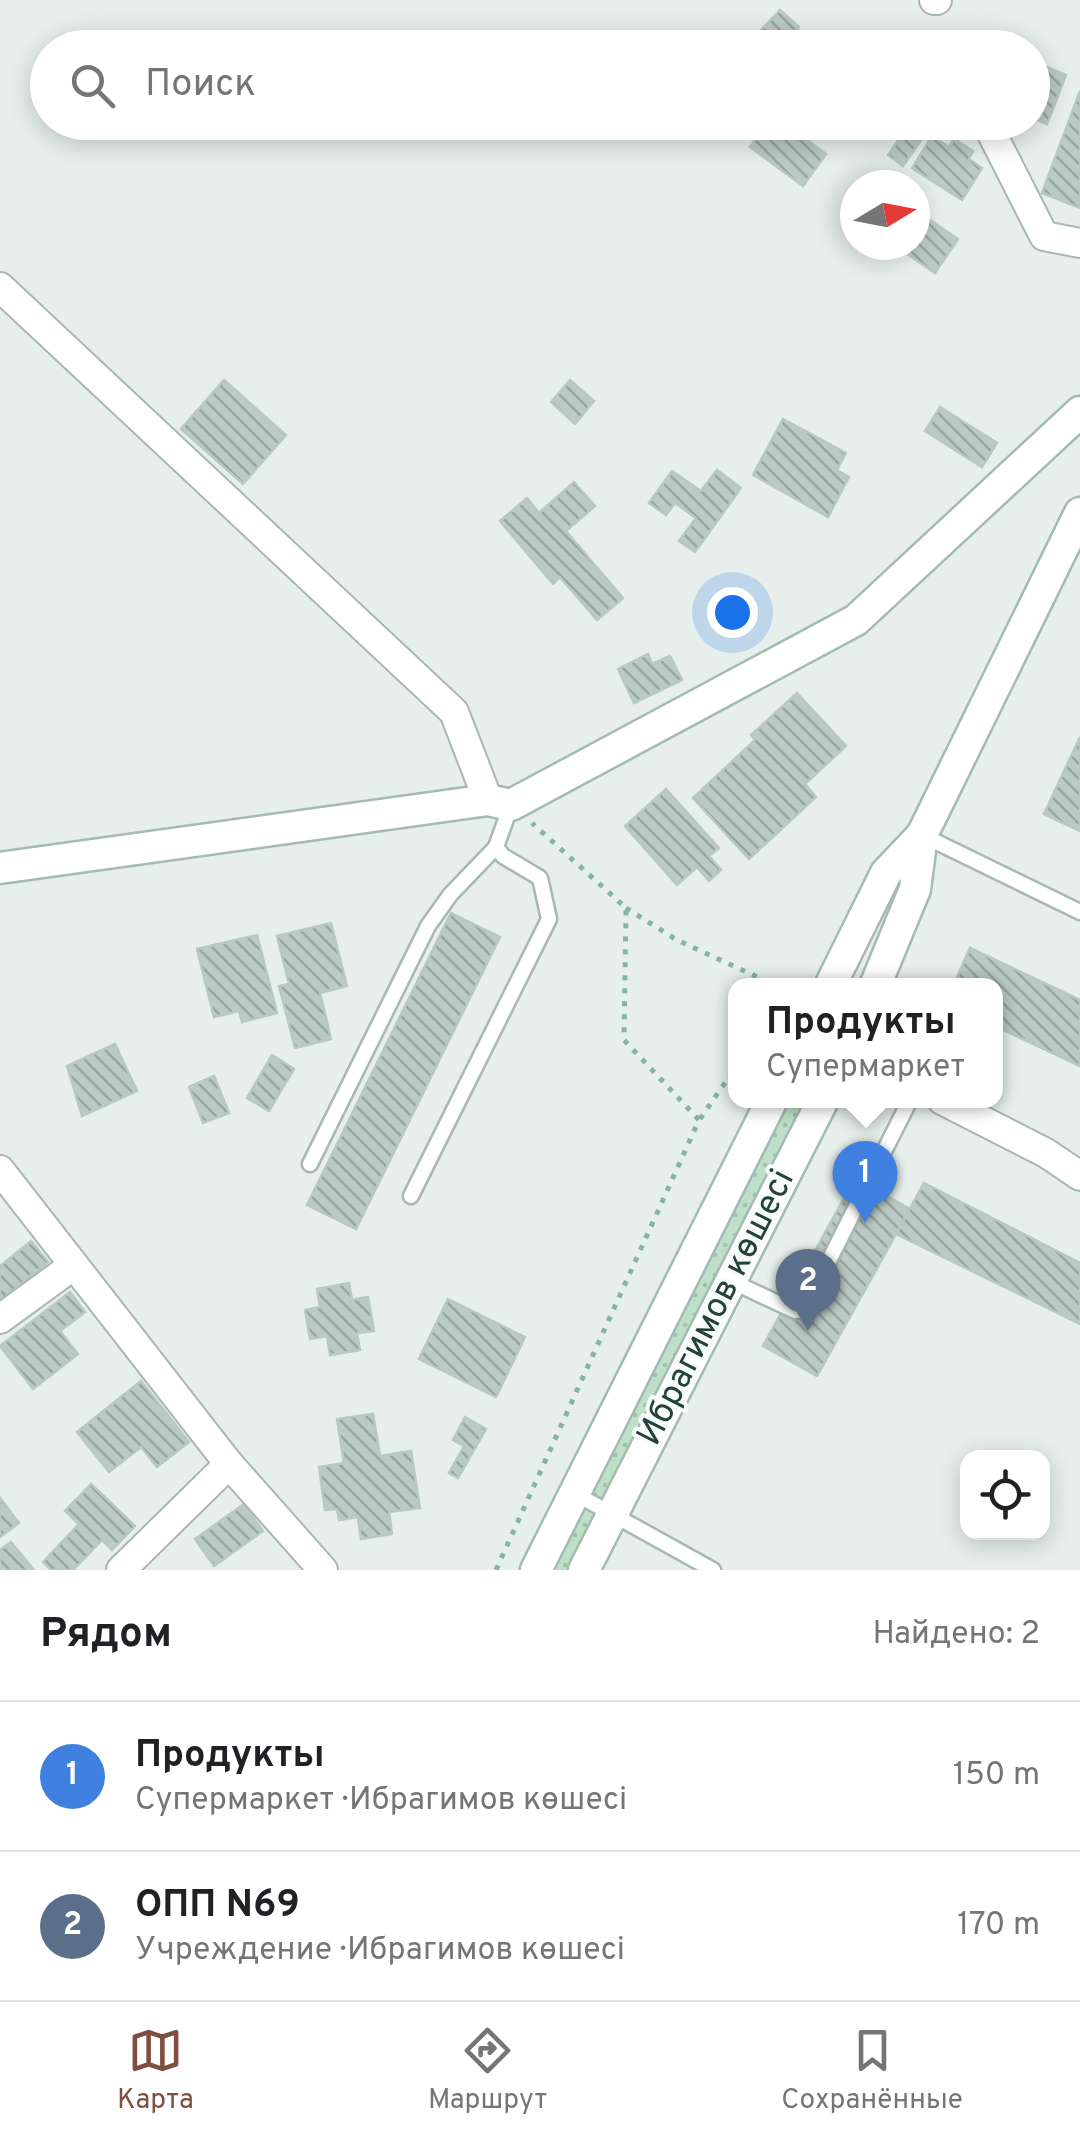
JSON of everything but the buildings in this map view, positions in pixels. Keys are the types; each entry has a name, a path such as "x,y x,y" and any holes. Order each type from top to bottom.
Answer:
{"street":[{"path":"995,140 1044,236 1080,243"},
{"path":"0,287 454,712 500,802"},
{"path":"0,868 500,802 856,620 1080,412"},
{"path":"834,978 886,873 922,835 1080,513"},
{"path":"878,978 916,889 922,835"},
{"name":"Ибрагимов көшесі","path":"536,1570 768,1108"},
{"name":"Ибрагимов көшесі","path":"584,1570 819,1108"},
{"path":"957,1108 1080,1176"},
{"path":"0,1170 229,1464 322,1570"},
{"path":"0,1319 74,1264"},
{"path":"121,1570 229,1464"}],"lane":[{"path":"310,1164 428,926 450,895 496,848 500,802"},
{"path":"922,835 1080,912"},
{"path":"411,1196 549,919 540,878 496,848"},
{"path":"731,1280 795,1311 804,1310 906,1108"},
{"path":"574,1493 713,1570"}],"path":[{"path":"500,802 626,908 677,940 760,978"},
{"path":"626,908 624,1040 699,1120"},
{"path":"496,1570 699,1120 728,1078"}],"green space":[{"path":"773,1108 814,1108 609,1510 579,1493"},
{"path":"575,1503 604,1519 577,1570 541,1570"}],"place":[{"name":"Продукты","path":"865,1223"},
{"name":"ОПП N69","path":"808,1331"}]}
